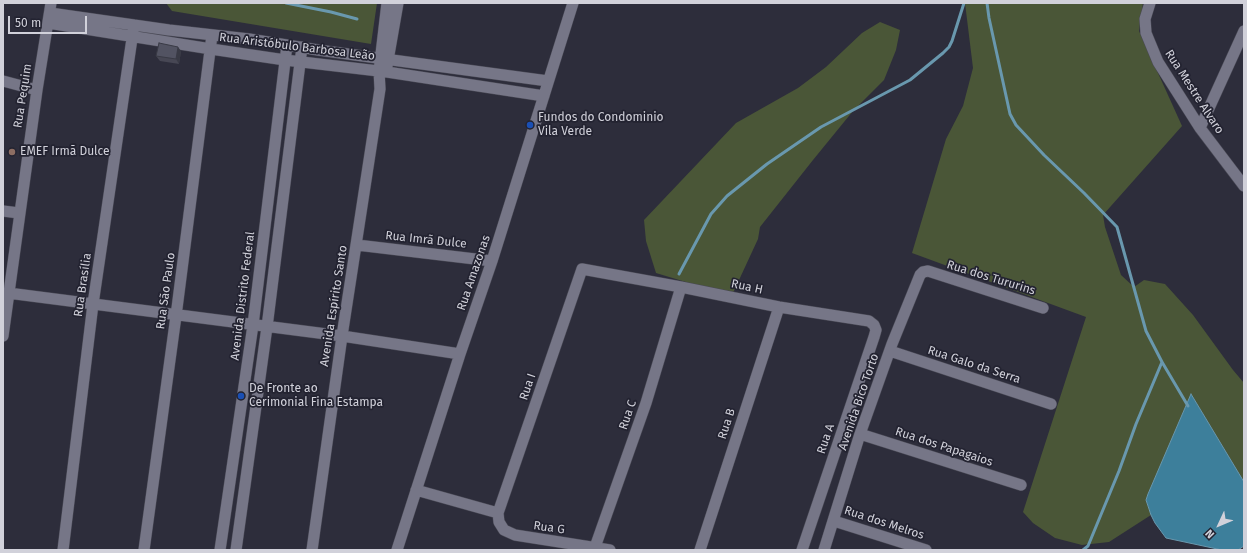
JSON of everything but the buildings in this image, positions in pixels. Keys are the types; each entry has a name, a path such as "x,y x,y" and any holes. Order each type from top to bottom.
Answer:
{"street":[{"name":"Avenida Espírito Santo","path":"385,58 387,3"},
{"name":"Avenida Espírito Santo","path":"312,550 342,336 380,89 385,58 398,3"},
{"name":"Rua Amazonas","path":"397,550 460,354 492,261 573,3"},
{"name":"Rua Mestre Alvaro","path":"1150,3 1145,19 1146,33 1158,62 1200,128 1244,186"},
{"path":"49,13 548,81"},
{"name":"Rua Aristóbulo Barbosa Leão","path":"49,13 133,36 285,60 383,71 544,96"},
{"name":"Rua Pequim","path":"3,330 49,13"},
{"name":"Rua Brasília","path":"63,550 93,304 134,25"},
{"path":"1200,128 1244,31"},
{"name":"Rua São Paulo","path":"144,550 212,35"},
{"name":"Avenida Distrito Federal","path":"220,550 253,325 287,45"},
{"path":"236,550 267,327 302,47"},
{"path":"3,81 37,90"},
{"path":"3,211 20,213"},
{"name":"Rua Imrã Dulce","path":"357,245 492,261"},
{"name":"Rua H","path":"582,269 779,307 869,321 875,327 876,332 874,337"},
{"name":"Rua I","path":"498,513 582,269"},
{"name":"Avenida Bico Torto","path":"824,550 860,434 891,348 920,275 925,272 930,272"},
{"name":"Rua dos Tururins","path":"930,272 1043,308"},
{"name":"Rua C","path":"594,549 646,403 681,287"},
{"path":"8,294 342,336 460,354"},
{"name":"Rua B","path":"700,550 779,307"},
{"path":"874,337 891,348"},
{"name":"Rua A","path":"802,550 874,337"},
{"name":"Rua Galo da Serra","path":"891,348 1050,404"},
{"name":"Rua dos Papagaios","path":"860,434 1021,486"},
{"path":"416,490 498,513"},
{"name":"Rua G","path":"498,513 498,522 501,527 510,533 522,537 594,549 610,550"},
{"name":"Rua dos Melros","path":"834,521 926,550"}],"green space":[{"path":"166,3 377,3 371,44 172,11"},
{"path":"965,3 1143,3 1139,31 1182,126 1103,215 1105,227 1121,275 1134,287 1144,280 1165,284 1193,315 1244,383 1244,482 1191,394 1146,500 1151,515 1109,542 1082,545 1055,538 1033,523 1023,512 1086,317 912,253 946,139 963,106 973,68"},
{"path":"880,22 900,30 896,50 884,80 853,111 760,227 758,239 733,293 699,286 656,273 646,241 644,220 736,123 798,88 826,67 862,33"}],"water":[{"path":"1191,394 1244,482 1244,546 1238,550 1222,550 1166,538 1155,523 1146,500"}],"waterway":[{"path":"286,3 357,19"},
{"path":"679,274 711,214 727,196 767,164 821,127 910,80 949,47 964,3"},
{"path":"987,3 1010,114 1016,125 1044,155 1117,227 1146,331 1188,406"},
{"path":"1083,550 1088,546 1162,362"}],"place":[{"name":"Fundos do Condominio Vila Verde","path":"530,125"},
{"name":"EMEF Irmã Dulce","path":"12,152"},
{"name":"De Fronte ao Cerimonial Fina Estampa","path":"241,396"}]}
